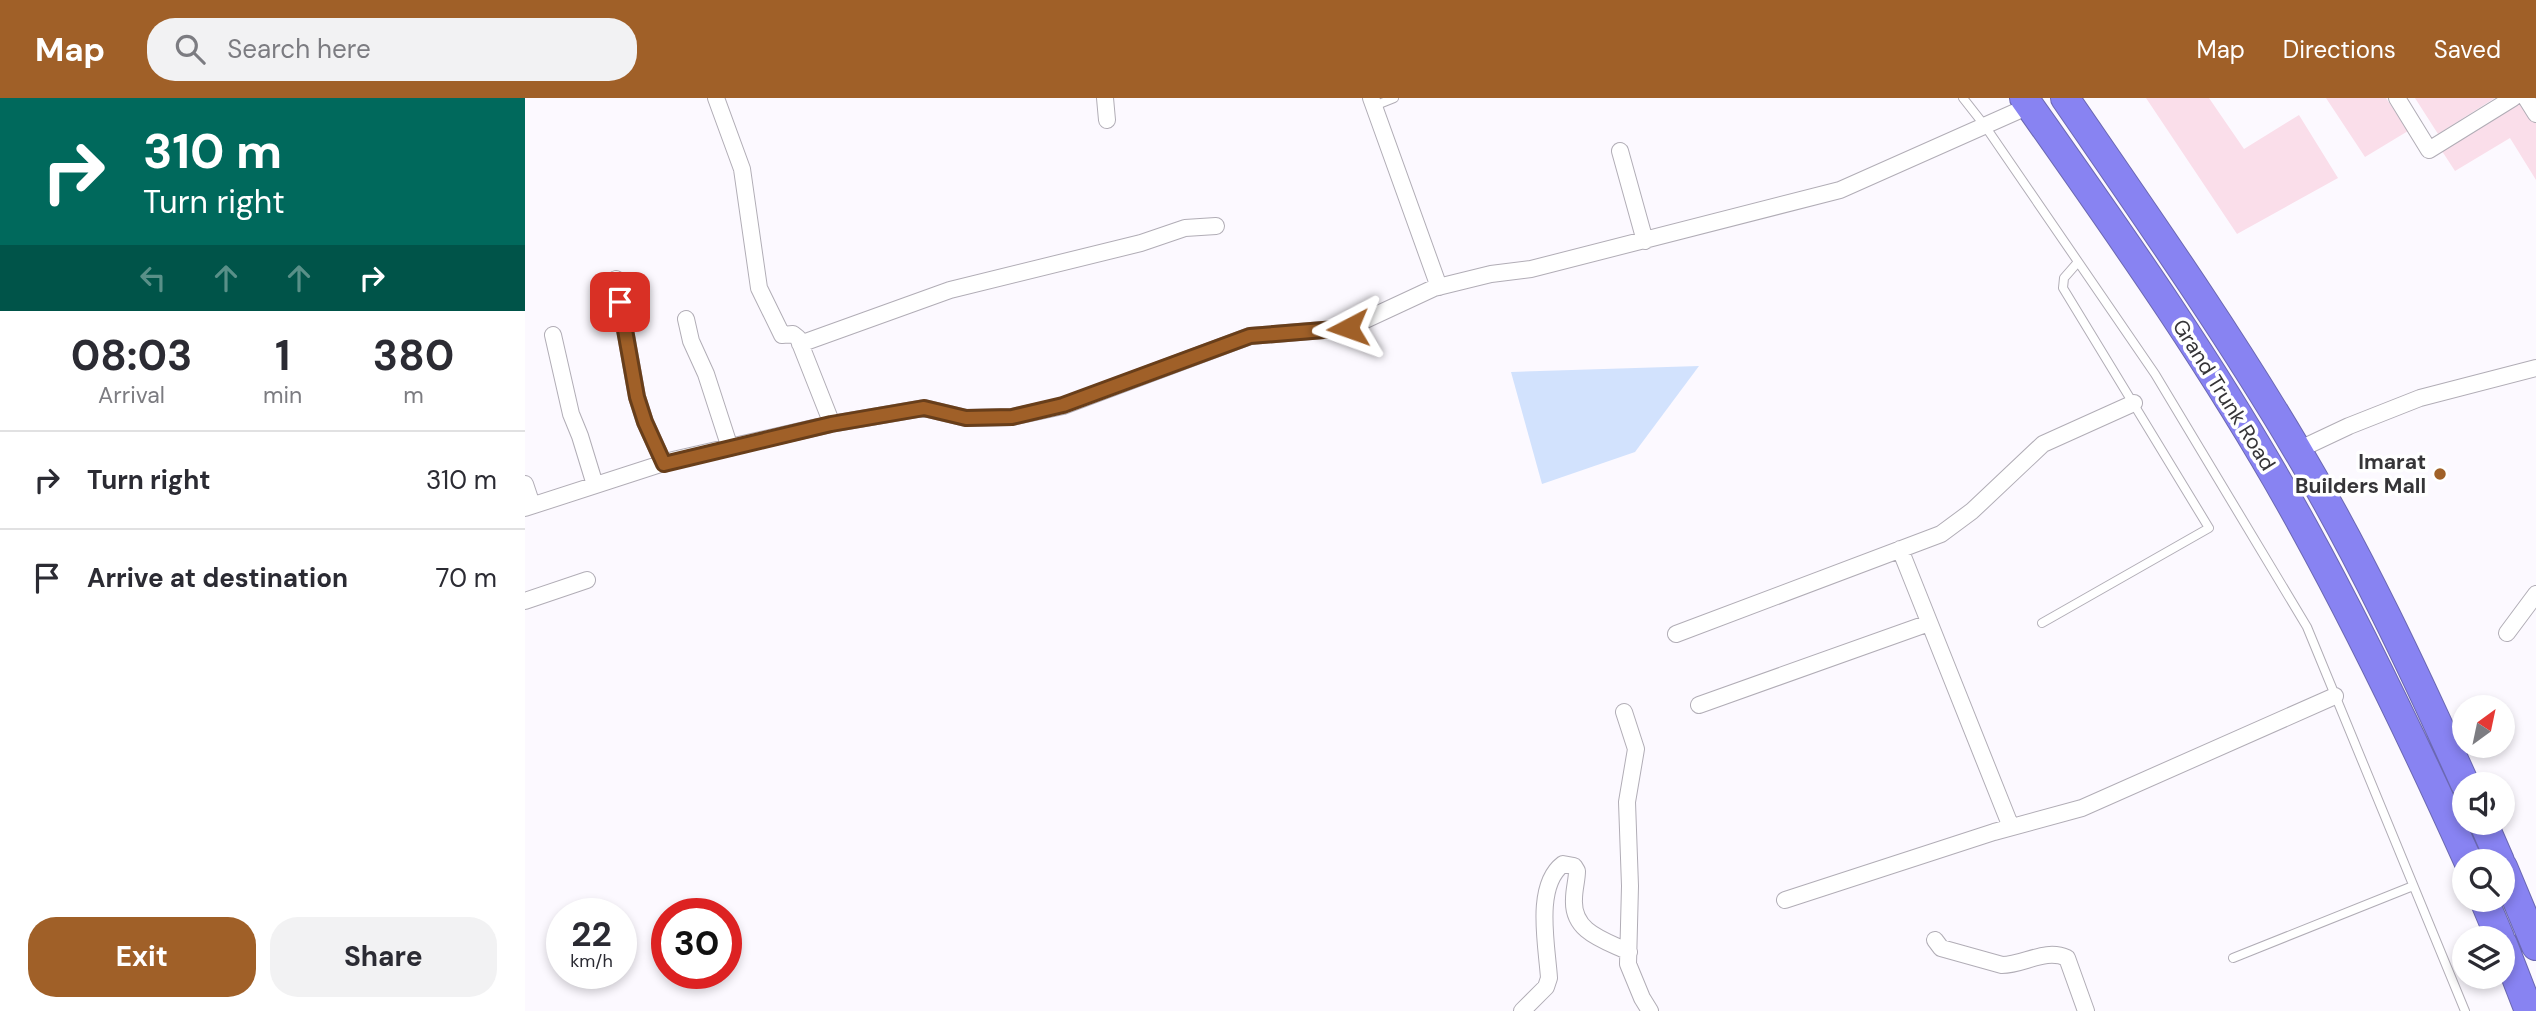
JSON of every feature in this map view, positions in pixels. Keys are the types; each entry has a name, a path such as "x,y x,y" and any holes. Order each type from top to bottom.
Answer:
{"highway":[{"name":"Grand Trunk Road","path":"2065,98 2230,340 2298,450 2423,687 2460,772"},
{"name":"Grand Trunk Road","path":"2027,102 2172,312 2238,414 2297,516 2395,701 2463,849"},
{"path":"2515,896 2536,946"},
{"path":"2515,975 2529,1011"}],"street":[{"path":"716,98 742,169 759,288 782,335 795,335 800,344 832,424"},
{"path":"1105,98 1107,120"},
{"path":"2397,98 2429,150 2513,98"},
{"path":"2526,98 2536,114"},
{"path":"1372,102 1439,287"},
{"path":"525,484 529,506 664,464 832,424 924,408 966,418 1012,417 1063,405 1250,336 1348,328 1439,287 1645,242 1840,190 1985,126 2027,102"},
{"path":"1620,151 1645,242"},
{"path":"800,344 950,290 1141,243 1185,228 1216,226"},
{"path":"616,279 637,397 664,464"},
{"path":"686,319 691,341 706,374 730,448"},
{"path":"553,335 571,414 595,485"},
{"path":"2298,450 2420,398 2536,368"},
{"path":"1676,634 1941,534 1972,511 2043,444 2134,403"},
{"path":"1900,549 2011,827"},
{"path":"525,601 587,580"},
{"path":"2507,633 2536,594"},
{"path":"1699,705 1929,623"},
{"path":"1785,900 2011,827 2082,808 2335,696"},
{"path":"1624,712 1636,749 1627,802 1630,886 1628,964 1641,998 1650,1011"},
{"path":"1522,1011 1546,987 1549,978 1545,911 1547,886 1555,870 1563,864 1574,866 1577,871 1574,908 1582,926 1590,933 1629,952"},
{"path":"1935,940 1941,948 2002,965 2046,955 2063,956 2067,958 2086,1011"}],"lane":[{"path":"1372,102 1394,98"},
{"path":"1963,98 2155,374 2300,615 2465,1011"},
{"path":"2042,623 2209,528 2063,288 2064,278 2078,262"},
{"path":"2233,958 2413,886"}],"shaded area":[{"path":"2146,98 2209,98 2244,149 2299,115 2338,178 2237,234"},
{"path":"2326,98 2386,98 2408,131 2365,157"},
{"path":"2415,98 2495,98 2438,134"},
{"path":"2521,100 2536,123 2536,180 2510,138 2455,171 2440,148"}],"water":[{"path":"1699,366 1635,452 1542,484 1511,372"}],"place":[{"name":"Imarat Builders Mall","path":"2440,474"}],"route":[{"path":"620,302 637,397 664,464 831,424 924,408 966,418 1012,417 1063,405 1250,336 1348,328"}]}
